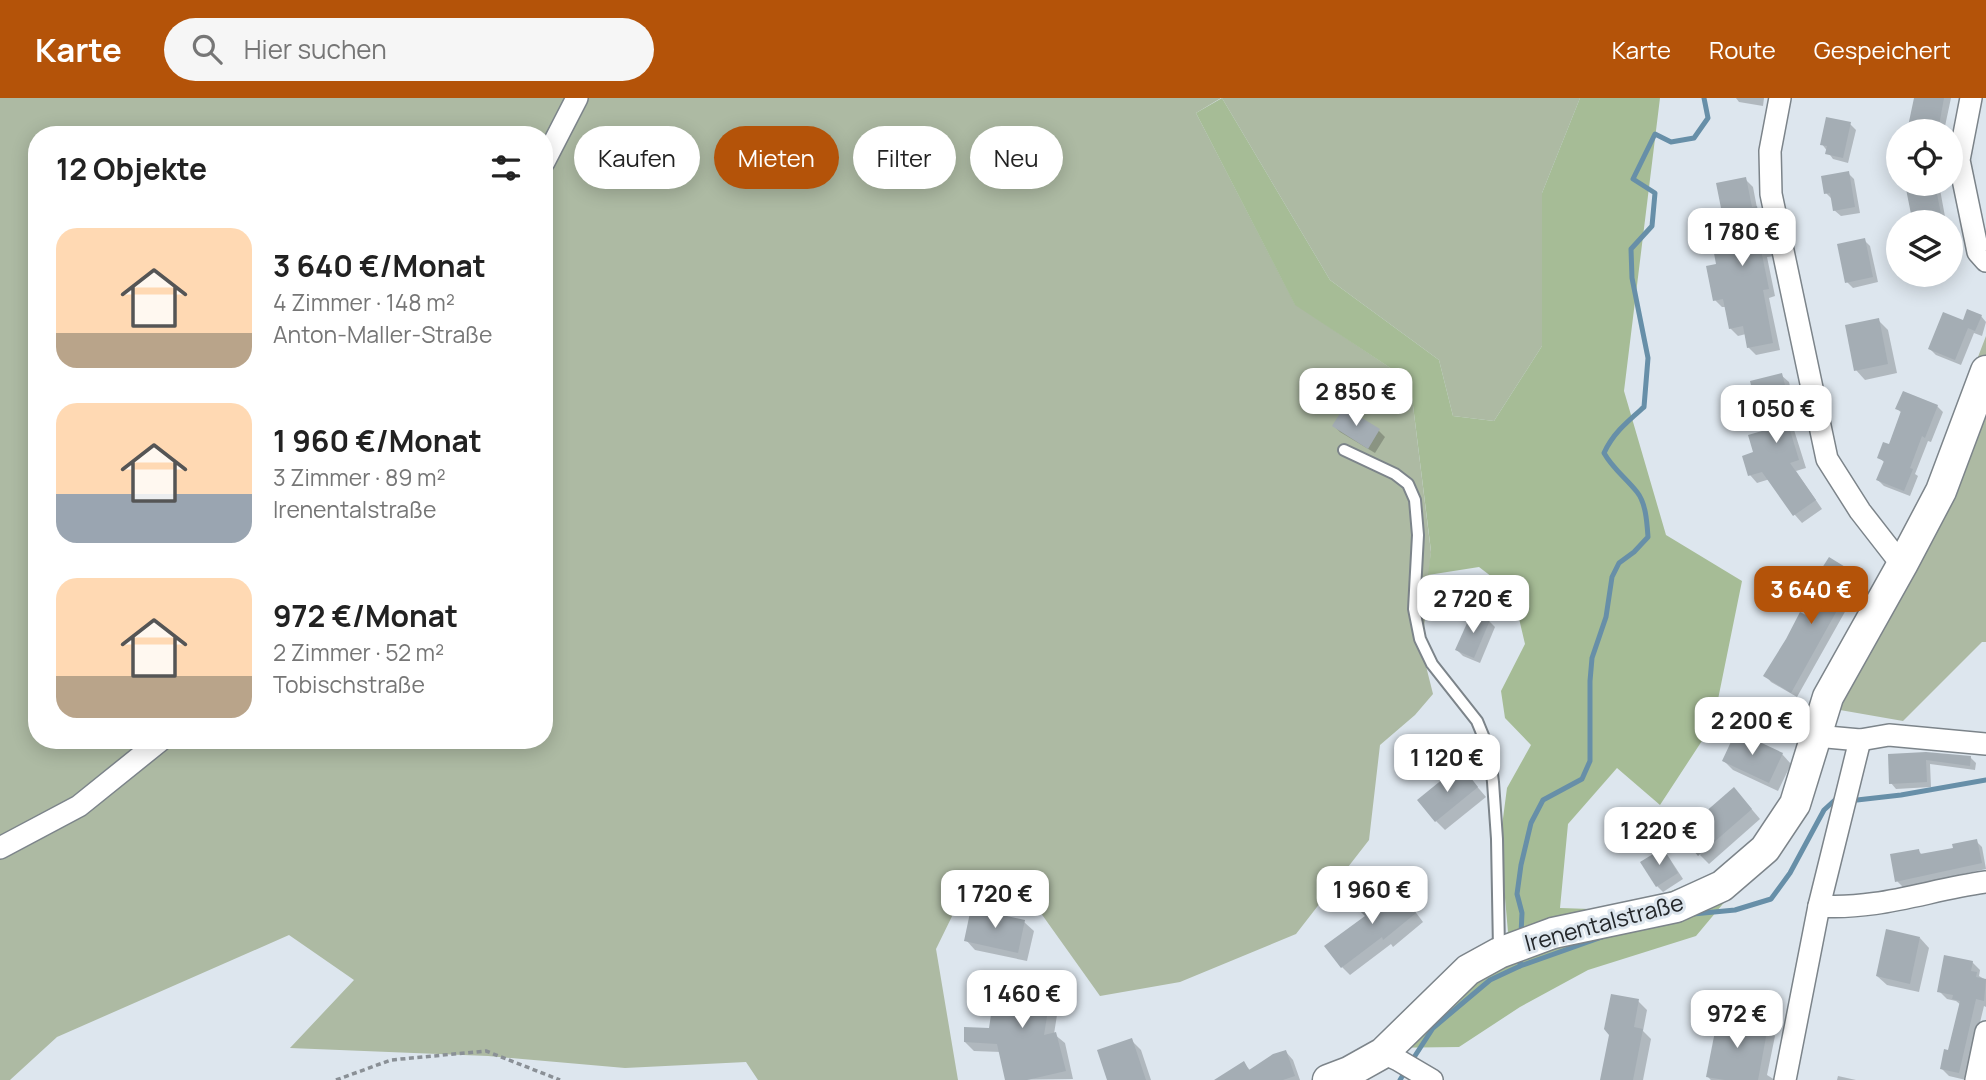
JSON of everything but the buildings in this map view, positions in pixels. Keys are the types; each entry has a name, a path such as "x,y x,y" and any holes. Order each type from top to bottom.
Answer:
{"street":[{"path":"553,145 577,98"},
{"path":"1780,98 1770,151 1771,194 1827,459 1860,511 1902,565"},
{"path":"1971,98 1959,160 1978,252 1986,261"},
{"name":"Irenentalstraße","path":"1328,1080 1390,1057 1468,970 1514,947 1553,933 1676,907 1722,886 1765,849 1795,804 1828,697 1941,491 1986,371"},
{"path":"1816,736 1860,740 1889,735 1986,744"},
{"path":"1785,1080 1819,906 1860,740"},
{"path":"0,848 79,806 150,749"},
{"path":"1819,906 1840,908 1891,902 1986,882"},
{"path":"1976,1080 1986,1032"},
{"path":"1390,1057 1430,1078"}],"lane":[{"path":"1344,450 1395,474 1408,484 1415,500 1419,535 1414,609 1420,639 1432,664 1477,721 1489,750 1497,839 1514,947"}],"path":[{"path":"336,1080 391,1060 486,1051 560,1080"}],"green space":[{"path":"0,98 1221,98 1196,113 1295,304 1410,381 1431,552 1422,650 1433,694 1415,715 1380,745 1369,840 1296,934 1180,982 1100,996 1028,895 960,900 936,949 958,1080 758,1080 746,1062 625,1068 488,1056 290,1048 354,980 289,935 57,1037 10,1080 0,1080"},
{"path":"1222,98 1580,98 1542,193 1542,346 1494,421 1453,416 1439,360 1330,280"},
{"path":"1222,98 1330,280 1439,360 1453,416 1494,421 1542,346 1542,193 1580,98 1660,98 1624,391 1666,535 1742,581 1713,724 1660,805 1617,768 1568,824 1560,908 1621,910 1708,877 1727,899 1696,936 1588,970 1520,1007 1459,1047 1377,1048 1465,959 1508,932 1500,841 1507,788 1531,745 1505,718 1501,691 1525,644 1513,593 1479,567 1428,575 1431,551 1410,381 1295,305 1196,113"},
{"path":"1986,336 1986,642 1982,642 1903,721 1840,710 1840,703"}],"waterway":[{"path":"1521,934 1522,913 1517,894 1531,823 1543,800 1582,779 1590,761 1592,658 1606,617 1612,577 1619,563 1648,537 1646,513 1640,497 1604,453 1616,433 1644,407 1648,358 1632,278 1631,249 1652,226 1655,193 1633,179 1655,134 1671,142 1694,138 1708,118 1704,98"},
{"path":"1857,800 1986,780"},
{"path":"1693,914 1735,910 1771,899 1790,873 1824,810 1836,799"},
{"path":"1411,1062 1433,1028 1490,980 1520,966 1602,937"},
{"path":"1520,966 1521,955"},
{"path":"1400,1080 1406,1070"}]}
